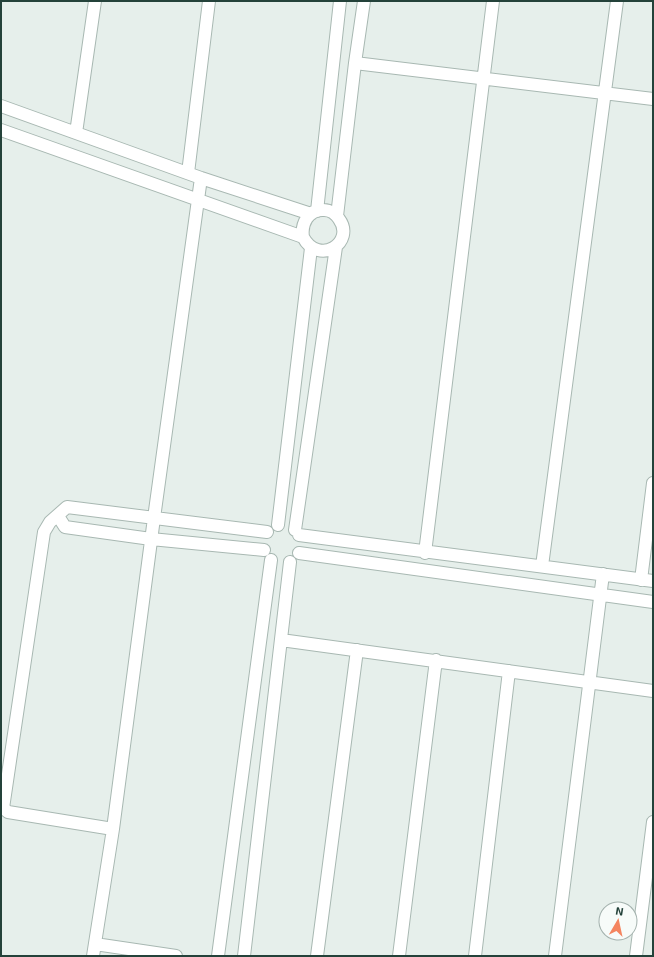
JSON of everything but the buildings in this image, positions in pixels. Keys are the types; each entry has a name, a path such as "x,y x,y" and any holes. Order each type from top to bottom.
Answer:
{"street":[{"path":"76,133 95,1"},
{"path":"188,173 209,1"},
{"path":"303,238 303,224 314,212 340,1"},
{"path":"297,533 336,247 343,235 343,228 337,216 355,63 364,1"},
{"path":"425,552 493,1"},
{"path":"542,566 617,1"},
{"path":"355,63 653,100"},
{"path":"1,106 201,178 314,212 324,210 337,216"},
{"path":"1,130 303,238 311,248 324,252 336,247"},
{"path":"176,956 94,950 113,829 201,178"},
{"path":"278,525 311,248"},
{"path":"297,533 425,552 647,580 653,483"},
{"path":"113,829 8,812 3,808 44,532 50,522 67,507 268,532"},
{"path":"58,516 65,527 151,539 264,550"},
{"path":"278,525 290,527 297,533 301,541 299,553 290,562 284,563 271,560 264,550 264,537 278,525"},
{"path":"299,553 653,602"},
{"path":"218,956 271,560"},
{"path":"244,956 290,562"},
{"path":"555,956 603,574"},
{"path":"281,640 436,660 653,691"},
{"path":"317,956 357,650"},
{"path":"399,956 436,660"},
{"path":"475,956 509,671"},
{"path":"636,956 653,822"}]}
